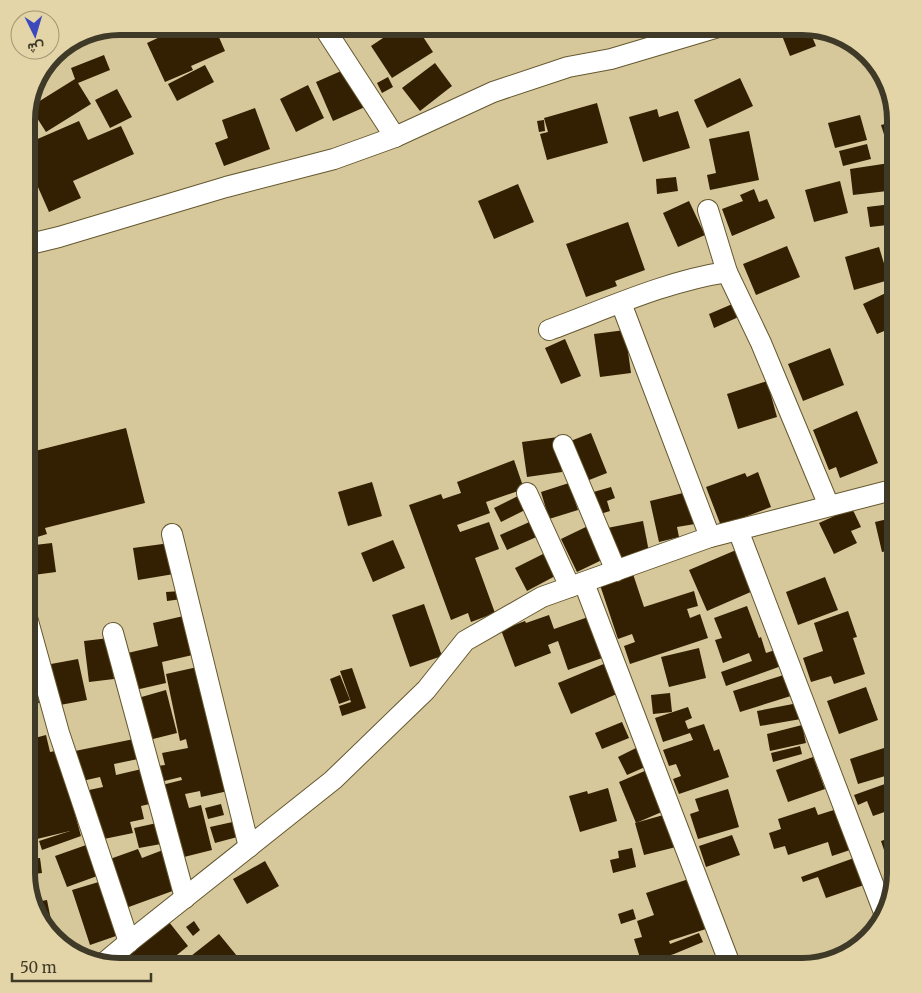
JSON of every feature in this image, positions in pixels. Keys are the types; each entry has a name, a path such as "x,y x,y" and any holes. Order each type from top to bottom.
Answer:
{"street":[{"path":"329,35 395,137"},
{"path":"35,243 226,187 334,159 395,137 493,92 568,67 611,59 692,35"},
{"path":"708,210 727,272 761,342 829,506"},
{"path":"549,330 666,286 727,272"},
{"path":"620,303 710,537"},
{"path":"563,445 616,571"},
{"path":"111,957 333,780 426,690 465,641 542,597 710,537 887,491"},
{"path":"527,493 577,585 727,958"},
{"path":"738,530 881,903"},
{"path":"172,534 249,847"},
{"path":"113,633 185,898"},
{"path":"35,646 59,733 128,942"}],"building":[{"path":"218,35 225,51 191,66 193,70 165,82 147,43 162,36"},
{"path":"388,35 422,35 433,52 392,78 371,46"},
{"path":"782,35 812,36 816,46 790,56"},
{"path":"104,55 110,70 78,83 91,104 46,132 35,115 37,103 75,79 71,68"},
{"path":"435,63 452,86 420,111 402,88"},
{"path":"205,65 214,82 177,101 168,84"},
{"path":"348,68 365,107 333,121 316,82"},
{"path":"388,77 393,87 382,93 377,83"},
{"path":"740,78 753,106 707,128 694,100"},
{"path":"308,85 324,118 296,132 280,99"},
{"path":"117,89 132,117 110,128 95,100"},
{"path":"597,103 608,143 547,160 540,134 548,132 544,118"},
{"path":"255,108 270,149 224,166 215,143 228,138 222,120"},
{"path":"657,109 659,117 678,111 690,148 643,162 629,117"},
{"path":"860,115 867,140 835,148 828,123"},
{"path":"544,120 545,131 539,132 537,121"},
{"path":"79,121 88,140 121,126 134,154 73,181 81,198 49,212 35,180 35,140"},
{"path":"887,123 887,144 881,125"},
{"path":"749,131 759,180 710,190 707,175 716,173 709,139"},
{"path":"867,144 871,159 843,166 839,151"},
{"path":"887,163 887,191 853,195 850,169"},
{"path":"676,177 678,191 657,194 656,179"},
{"path":"840,181 848,213 814,222 805,190"},
{"path":"518,184 534,222 494,239 478,201"},
{"path":"754,189 759,202 767,199 775,218 732,236 722,209 743,201 740,195"},
{"path":"689,201 705,235 678,247 663,213"},
{"path":"887,205 887,225 870,227 867,207"},
{"path":"628,222 645,270 615,281 617,286 586,297 566,244"},
{"path":"787,246 800,277 756,295 743,264"},
{"path":"879,247 887,273 887,281 854,290 845,257"},
{"path":"887,292 887,330 877,334 863,304"},
{"path":"737,302 743,315 714,328 709,314"},
{"path":"625,330 631,373 600,377 594,334"},
{"path":"565,339 581,376 561,384 545,348"},
{"path":"830,348 844,385 803,401 788,364"},
{"path":"767,381 777,417 738,429 727,394"},
{"path":"857,411 878,463 840,478 836,467 829,470 813,430"},
{"path":"126,428 145,503 45,528 47,534 35,538 35,451"},
{"path":"591,433 607,473 584,482 568,442"},
{"path":"558,437 562,472 527,477 522,442"},
{"path":"514,460 524,489 486,502 490,513 457,525 460,532 489,522 499,549 475,558 495,613 471,622 468,613 451,620 409,505 441,494 443,499 461,493 457,482"},
{"path":"758,472 771,507 721,526 706,487 745,473 747,477"},
{"path":"372,482 382,516 348,526 338,492"},
{"path":"569,483 578,510 549,519 541,492"},
{"path":"611,487 615,498 607,501 610,511 597,515 590,493"},
{"path":"687,492 695,524 677,527 679,537 659,542 650,501"},
{"path":"518,496 525,510 501,522 494,508"},
{"path":"852,508 861,527 851,531 857,543 834,554 819,523"},
{"path":"887,519 887,551 882,552 875,522"},
{"path":"534,520 541,535 507,550 500,535"},
{"path":"643,521 649,552 614,559 607,528"},
{"path":"592,524 608,557 577,572 561,539"},
{"path":"393,540 405,568 373,582 361,553"},
{"path":"52,543 56,572 35,575 35,545"},
{"path":"170,543 174,574 138,580 133,548"},
{"path":"736,550 753,591 707,611 689,570"},
{"path":"547,552 559,574 527,591 515,568"},
{"path":"632,571 644,607 694,591 698,606 687,609 690,618 700,614 708,638 630,664 624,646 635,642 632,634 618,639 599,582"},
{"path":"825,577 838,610 798,625 786,592"},
{"path":"181,591 182,599 167,601 166,592"},
{"path":"424,604 442,656 410,667 392,615"},
{"path":"747,606 766,653 778,649 784,665 726,686 721,672 752,661 749,653 723,663 715,640 722,638 714,618"},
{"path":"848,611 857,637 853,638 865,674 834,684 831,676 811,682 803,658 823,651 814,623"},
{"path":"188,615 197,654 162,662 166,683 131,691 123,654 158,646 153,623"},
{"path":"549,615 554,629 591,616 605,657 568,670 558,641 548,645 551,653 515,667 501,630"},
{"path":"109,638 114,679 89,682 84,641"},
{"path":"699,648 706,678 669,687 661,657"},
{"path":"78,659 87,700 60,705 51,664"},
{"path":"606,663 619,693 571,714 558,683"},
{"path":"202,666 228,791 201,797 200,791 185,794 189,808 201,805 212,850 180,858 162,785 182,780 181,777 160,782 157,766 165,765 162,753 188,748 186,739 180,741 166,674"},
{"path":"352,668 366,708 342,716 339,706 351,702 340,671"},
{"path":"787,674 794,695 740,712 733,691"},
{"path":"340,675 350,700 339,704 330,679"},
{"path":"35,679 39,703 35,704"},
{"path":"866,687 878,720 839,734 827,701"},
{"path":"166,690 177,733 149,740 138,698"},
{"path":"670,693 672,712 653,714 651,695"},
{"path":"798,703 801,719 760,726 757,711"},
{"path":"688,707 692,718 685,721 688,729 704,724 714,751 719,749 729,777 679,794 673,779 681,776 676,764 669,766 663,750 693,740 690,733 663,742 655,718"},
{"path":"622,722 629,738 602,749 595,733"},
{"path":"802,725 806,743 770,751 767,734"},
{"path":"46,735 50,752 60,750 63,770 81,836 42,850 39,841 70,831 37,839 35,832 35,738"},
{"path":"134,739 138,759 114,764 116,775 146,768 154,803 141,806 144,819 130,822 133,833 99,840 89,790 103,787 100,777 82,781 75,751"},
{"path":"800,746 802,754 773,762 771,753"},
{"path":"636,748 645,767 627,775 618,757"},
{"path":"884,748 887,758 887,775 858,784 850,759"},
{"path":"813,757 825,789 788,802 776,770"},
{"path":"647,770 664,811 636,823 619,782"},
{"path":"887,783 887,811 873,816 867,801 858,805 854,795"},
{"path":"608,788 617,821 580,832 569,796 587,791 588,794"},
{"path":"728,789 739,827 698,839 690,814 699,811 695,799"},
{"path":"221,804 224,815 208,819 205,808"},
{"path":"815,807 818,815 837,809 850,850 832,856 828,842 788,855 785,846 774,849 769,833 781,829 778,819"},
{"path":"667,814 676,847 644,855 635,823"},
{"path":"237,821 241,836 215,843 210,827"},
{"path":"157,823 161,844 139,848 134,828"},
{"path":"732,835 740,855 706,867 699,846"},
{"path":"887,839 887,859 881,841"},
{"path":"89,844 100,875 67,887 55,856"},
{"path":"632,848 636,867 613,873 610,860 619,858 618,851"},
{"path":"138,849 142,858 163,850 178,889 126,908 110,859"},
{"path":"35,858 40,858 42,873 35,874"},
{"path":"854,858 864,885 826,898 818,877 803,882 801,877"},
{"path":"265,861 279,886 247,904 233,879"},
{"path":"695,877 712,927 669,941 670,944 699,933 703,942 661,958 640,958 634,939 642,937 637,921 654,915 646,893"},
{"path":"102,881 113,917 110,918 116,936 90,945 72,890"},
{"path":"47,900 52,923 46,915 40,901"},
{"path":"633,909 636,919 621,924 618,914"},
{"path":"194,921 200,930 193,936 186,927"},
{"path":"169,922 188,946 173,958 122,958"},
{"path":"219,934 239,958 188,958"}]}
